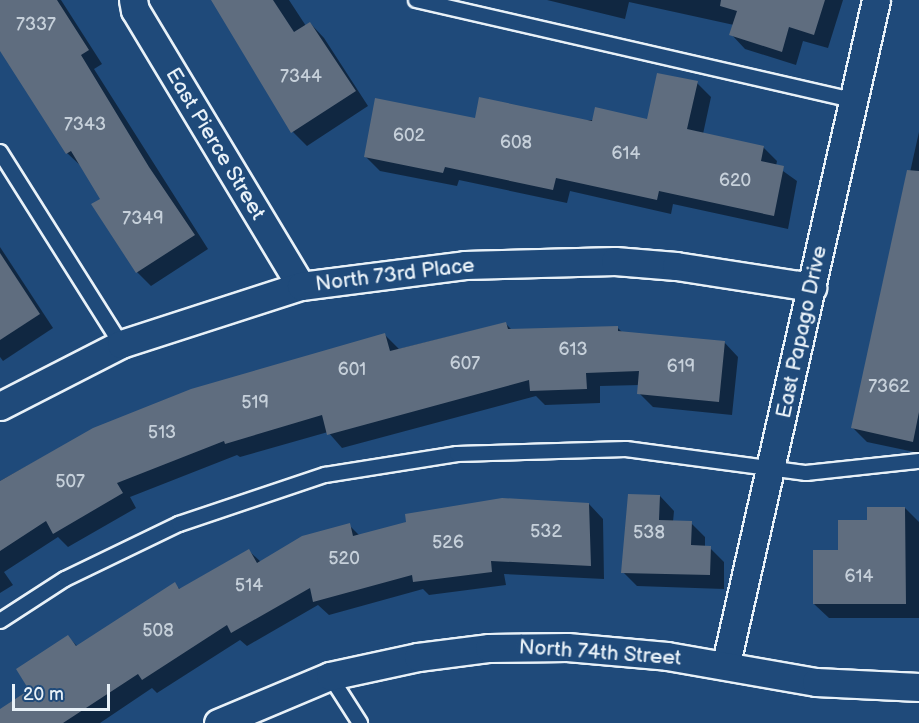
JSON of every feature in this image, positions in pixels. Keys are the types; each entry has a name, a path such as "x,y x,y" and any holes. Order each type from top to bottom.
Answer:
{"street":[{"name":"East Pierce Street","path":"133,0 141,20 301,286"},
{"name":"East Papago Drive","path":"726,663 772,471 876,0"},
{"name":"North 73rd Place","path":"0,406 121,344 301,286 465,266 615,261 698,269 812,288"},
{"name":"North 74th Street","path":"218,723 330,676 418,657 489,648 567,647 726,663 816,682 919,687"}],"lane":[{"path":"416,0 853,100"},
{"path":"0,152 121,344"},
{"path":"0,621 65,579 179,524 325,475 457,454 626,449 772,471 806,473 919,461"},
{"path":"330,676 360,723"}],"building":[{"path":"0,0 57,0 89,50 81,55 149,167 195,235 136,273 91,204 100,199 71,151 66,154 0,51"},
{"path":"211,0 273,0 294,32 310,22 356,91 291,133"},
{"path":"721,0 825,0 814,35 789,27 782,52 729,35 737,11 720,6"},
{"path":"657,73 698,81 687,129 764,146 761,161 784,166 774,216 659,191 657,200 556,178 553,190 445,167 443,173 364,157 375,98 475,118 479,97 592,121 595,107 647,119"},
{"path":"907,170 919,171 919,412 913,442 851,428"},
{"path":"0,253 40,314 0,340"},
{"path":"506,322 508,329 618,326 618,331 725,341 719,402 637,394 639,371 586,373 587,389 530,391 529,380 327,435 322,415 225,444 224,441 117,483 123,493 53,534 46,521 0,551 0,481 93,428 191,389 385,333 390,351"},
{"path":"628,494 660,495 659,520 692,521 691,545 711,546 710,575 621,573"},
{"path":"502,498 589,503 591,566 491,561 492,572 413,582 412,575 313,602 310,588 231,633 227,625 142,680 138,674 63,723 0,723 0,709 29,690 16,669 68,635 76,646 175,582 179,589 249,549 257,563 302,536 350,523 353,536 406,522 405,514"},
{"path":"867,507 905,507 906,604 813,604 813,550 838,550 838,520 867,520"}]}
